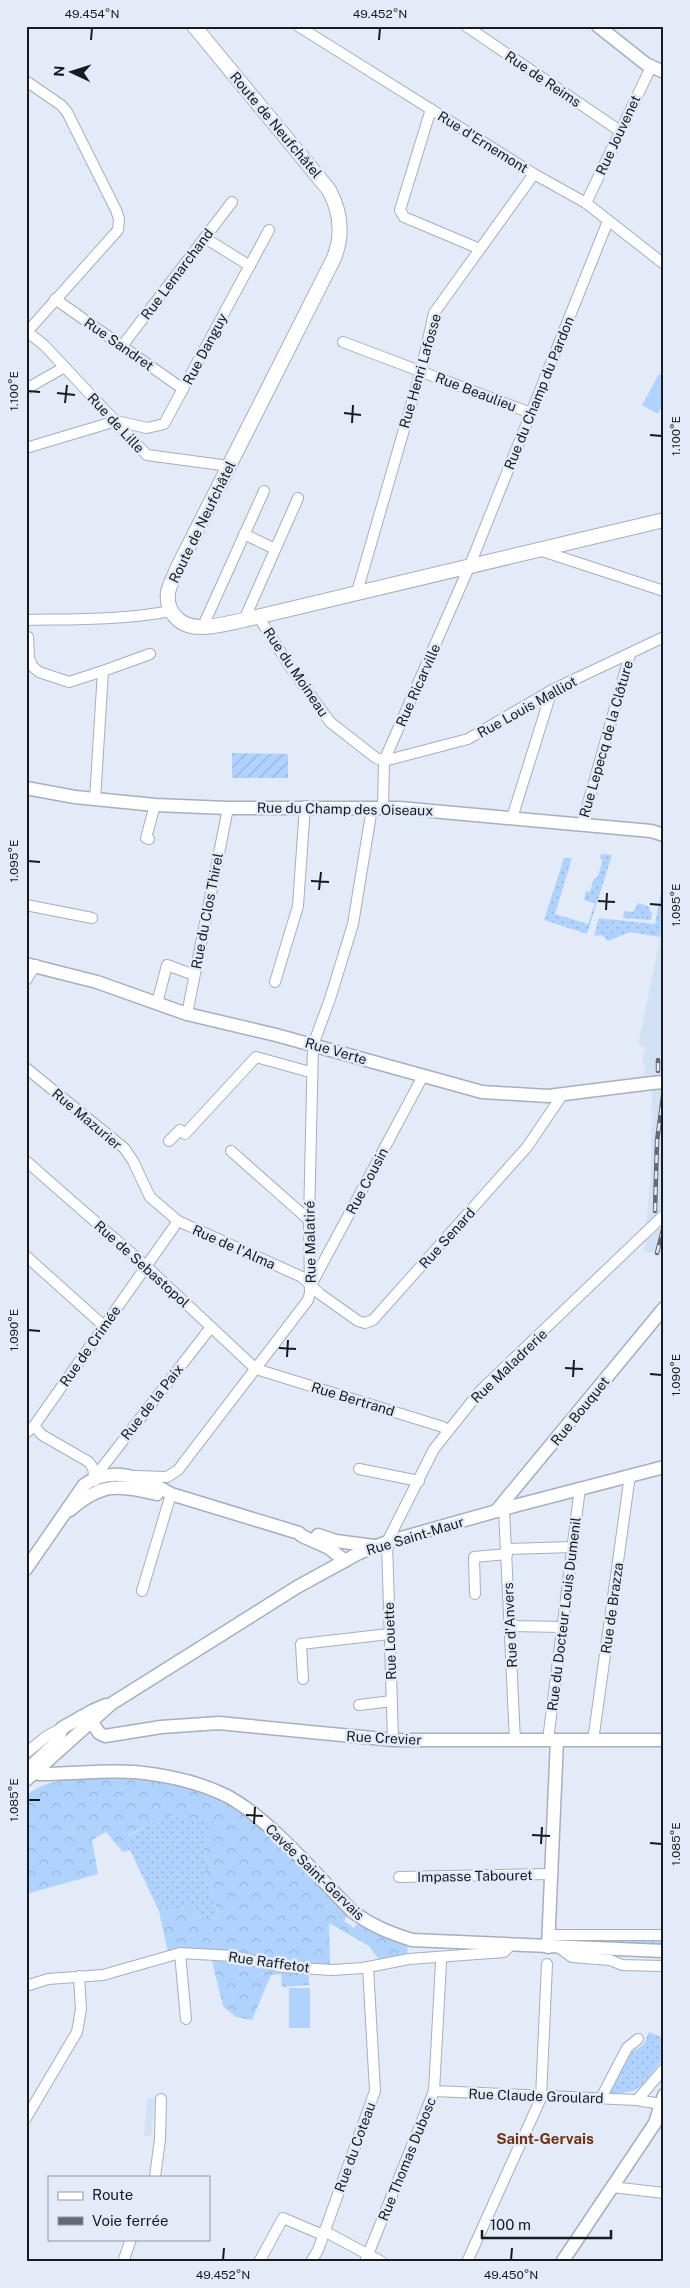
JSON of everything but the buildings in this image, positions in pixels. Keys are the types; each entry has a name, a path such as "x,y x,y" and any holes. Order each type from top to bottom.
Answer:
{"main road":[{"name":"Route de Neufchâtel","path":"171,610 168,594 178,567 334,258 339,243 339,217 332,196 320,178 194,26"},
{"path":"171,610 182,623 202,626 244,620 664,520"}],"street":[{"name":"Rue d'Ernemont","path":"298,26 534,174 586,204 664,264"},
{"name":"Rue de Reims","path":"466,26 620,131"},
{"path":"598,26 659,68"},
{"name":"Rue Jouvenet","path":"586,204 620,131 659,68"},
{"path":"26,81 61,105 103,184 119,219 118,230 55,299 29,336"},
{"path":"431,109 400,210 404,217 480,249"},
{"name":"Rue Henri Lafosse","path":"357,592 421,371 434,313 534,174"},
{"name":"Rue Lemarchand","path":"122,346 232,202"},
{"name":"Rue du Champ du Pardon","path":"470,565 608,221"},
{"name":"Rue Danguy","path":"116,422 147,428 159,427 167,420 269,230"},
{"path":"205,238 250,266"},
{"name":"Rue Sandret","path":"55,299 183,389"},
{"name":"Rue de Lille","path":"29,336 44,345 147,456 230,466"},
{"name":"Rue Beaulieu","path":"343,342 531,413"},
{"path":"26,389 64,368"},
{"path":"26,448 116,422"},
{"path":"202,626 264,491"},
{"path":"244,620 298,498"},
{"path":"244,534 275,549"},
{"path":"538,550 664,591"},
{"name":"Rue Ricarville","path":"377,808 384,761 470,565"},
{"path":"26,620 157,614 171,610"},
{"name":"Rue du Moineau","path":"258,616 291,668 330,722 376,758 384,761"},
{"path":"28,637 29,658 32,666 39,672 69,682 150,654"},
{"name":"Rue Louis Malliot","path":"384,761 468,739 552,690 664,637"},
{"name":"Rue Lepecq de la Clôture","path":"582,825 630,654"},
{"path":"95,800 103,671"},
{"path":"512,818 552,690"},
{"name":"Rue du Champ des Oiseaux","path":"26,788 95,800 155,805 228,808 304,806 400,808 651,830 664,835"},
{"path":"149,840 146,838 155,805"},
{"path":"274,982 298,906 304,806"},
{"name":"Rue du Clos Thirel","path":"186,1014 228,808"},
{"name":"Rue Malatiré","path":"133,1478 136,1476 167,1477 173,1475 308,1300 310,1287 310,1072 313,1045 330,999 353,924 377,808"},
{"path":"26,905 92,918"},
{"path":"26,980 31,964"},
{"name":"Rue Verte","path":"31,964 97,982 186,1014 313,1045 482,1092 526,1096 563,1094 658,1082"},
{"path":"157,1003 167,965 194,976"},
{"path":"169,1141 180,1130 185,1134 256,1057 310,1072"},
{"name":"Rue Mazurier","path":"26,1068 124,1148 133,1161 150,1197 178,1221"},
{"name":"Rue Cousin","path":"310,1287 423,1076"},
{"name":"Rue Senard","path":"310,1287 358,1321 366,1323 374,1320 527,1147 563,1094"},
{"path":"231,1151 309,1220"},
{"name":"Rue de Sebastopol","path":"26,1161 146,1266 256,1369"},
{"name":"Rue Maladrerie","path":"381,1544 419,1480 434,1449 481,1390 664,1215"},
{"name":"Rue de l'Alma","path":"146,1266 178,1221 302,1277 310,1287"},
{"path":"26,1256 104,1326"},
{"name":"Rue de Crimée","path":"30,1430 146,1266"},
{"name":"Rue Bouquet","path":"500,1510 664,1308"},
{"name":"Rue de la Paix","path":"94,1478 211,1327"},
{"name":"Rue Bertrand","path":"256,1369 443,1427 448,1431"},
{"path":"30,1430 89,1462 93,1468 98,1491"},
{"name":"Rue Saint-Maur","path":"31,1771 86,1720 92,1710 111,1704 292,1590 345,1561 381,1544 580,1488 664,1467"},
{"path":"359,1469 419,1480"},
{"path":"26,1569 78,1492 94,1478 114,1474 158,1486 171,1494 298,1532 307,1531 331,1540 381,1544"},
{"name":"Rue de Brazza","path":"594,1741 630,1475"},
{"path":"122,1486 133,1478"},
{"path":"62,1517 78,1503 98,1491 122,1486 159,1494 171,1494"},
{"name":"Rue du Docteur Louis Dumenil","path":"553,1740 562,1627 580,1488"},
{"path":"142,1591 171,1494"},
{"name":"Rue d'Anvers","path":"500,1510 507,1552 515,1741"},
{"path":"298,1532 302,1536 328,1548 345,1561"},
{"name":"Rue Louette","path":"381,1544 389,1634 393,1740"},
{"path":"475,1594 474,1557 507,1552 573,1547"},
{"path":"510,1626 562,1627"},
{"path":"303,1679 301,1644 389,1634"},
{"path":"359,1705 392,1701"},
{"name":"Rue Saint-Maur","path":"31,1771 56,1743 62,1728 86,1720"},
{"name":"Rue Crevier","path":"86,1720 96,1726 99,1734 105,1736 161,1727 219,1724 393,1740 664,1740"},
{"path":"26,1753 47,1736 62,1728"},
{"path":"551,1943 553,1740"},
{"name":"Cavée Saint-Gervais","path":"31,1771 137,1772 178,1779 206,1787 227,1797 264,1823 367,1922 386,1932 412,1940 511,1945 551,1943 664,1951"},
{"name":"Impasse Tabouret","path":"399,1877 551,1874"},
{"path":"551,1943 664,1934"},
{"path":"551,1943 572,1957 610,1960 622,1965 662,1966"},
{"name":"Rue Raffetot","path":"26,1986 48,1980 103,1975 180,1953 233,1956 282,1967 332,1970 368,1967 409,1958 504,1952 511,1945"},
{"path":"180,1953 186,2019"},
{"name":"Rue Thomas Dubosc","path":"367,2258 434,2091 440,1963"},
{"path":"467,2262 541,2098 547,1964"},
{"name":"Rue du Coteau","path":"311,2262 375,2091 368,1967"},
{"path":"26,2118 77,2032 81,2009 79,1976"},
{"path":"600,2098 627,2048 638,2040"},
{"path":"637,2100 664,2069"},
{"name":"Rue Claude Groulard","path":"434,2091 541,2098 662,2100"},
{"path":"154,2176 160,2139 161,2099"},
{"path":"562,2262 660,2119 662,2100"},
{"path":"612,2187 664,2193"},
{"path":"259,2262 284,2218 323,2233 367,2258 382,2262"},
{"path":"123,2262 131,2240"}],"shaded area":[{"path":"664,920 663,1253 644,1252 651,1169 652,1074 643,1076 646,1065 642,1063 645,1047 638,1045"},
{"path":"147,2098 155,2098 151,2136 144,2136"}],"green space":[{"path":"659,374 664,377 664,403 658,414 642,405"},
{"path":"232,753 288,754 288,778 232,778"},
{"path":"601,854 612,855 587,934 544,920 564,858 572,858 555,914 588,924 595,903 584,900 586,891 590,892 594,878 597,878 603,860 600,859"},
{"path":"664,877 664,920 660,937 630,932 608,941 602,935 594,936 599,918 655,924"},
{"path":"638,903 648,906 652,914 651,920 623,918 624,911 633,912"},
{"path":"118,1777 178,1784 225,1799 261,1826 342,1908 348,1915 344,1921 354,1928 358,1923 375,1933 408,1943 407,1957 380,1961 369,1946 329,1923 330,1965 309,1972 309,1985 282,1987 281,1974 271,1975 252,2020 236,2017 223,2006 210,1953 168,1952 159,1911 194,1907 200,1919 214,1919 219,1915 203,1872 211,1869 203,1850 213,1821 175,1816 161,1818 129,1835 130,1850 123,1852 106,1832 92,1840 98,1874 26,1894 26,1796 35,1789 58,1781"},
{"path":"175,1816 214,1821 203,1850 211,1870 203,1872 219,1915 214,1919 200,1919 194,1907 159,1911 130,1850 129,1836 161,1818"},
{"path":"664,1938 664,1946 558,1940"},
{"path":"289,1988 310,1988 310,2028 289,2028"},
{"path":"649,2032 664,2038 664,2058 641,2086 634,2091 612,2094 611,2091 630,2054 644,2044"}],"railway":[{"path":"658,1060 658,1071"},
{"path":"655,1211 657,1141 664,1089"},
{"path":"657,1253 664,1226"}],"district":[{"name":"Saint-Gervais","path":"545,2138"}]}
